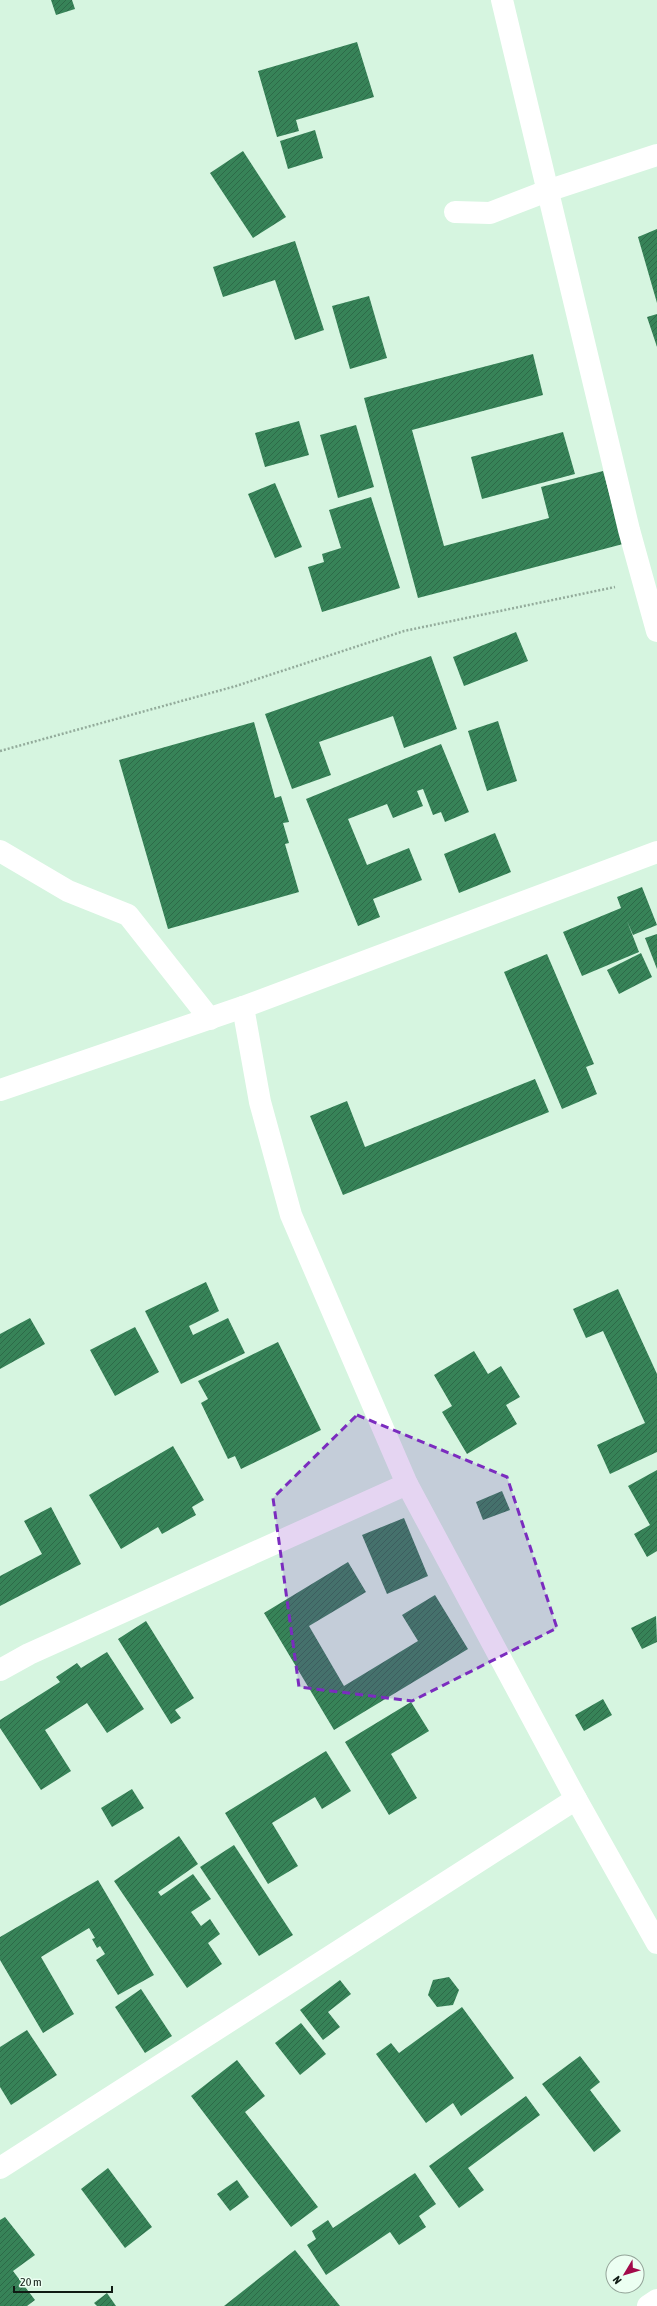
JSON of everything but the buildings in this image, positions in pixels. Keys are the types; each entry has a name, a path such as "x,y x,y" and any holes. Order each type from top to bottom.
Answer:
{"street":[{"path":"502,0 629,530 657,631"},
{"path":"455,212 490,212 547,191 657,155"},
{"path":"0,851 68,891 128,915 210,1019"},
{"path":"0,1090 210,1019 657,852"},
{"path":"243,1007 260,1102 291,1215 407,1484 576,1798 657,1943"},
{"path":"0,1670 36,1650 407,1484"},
{"path":"0,2168 576,1798"},
{"path":"648,2306 657,2300"}],"path":[{"path":"0,751 236,686 404,631 643,581"}],"highlighted area":[{"path":"357,1415 507,1477 557,1628 412,1701 299,1687 273,1498"}]}
